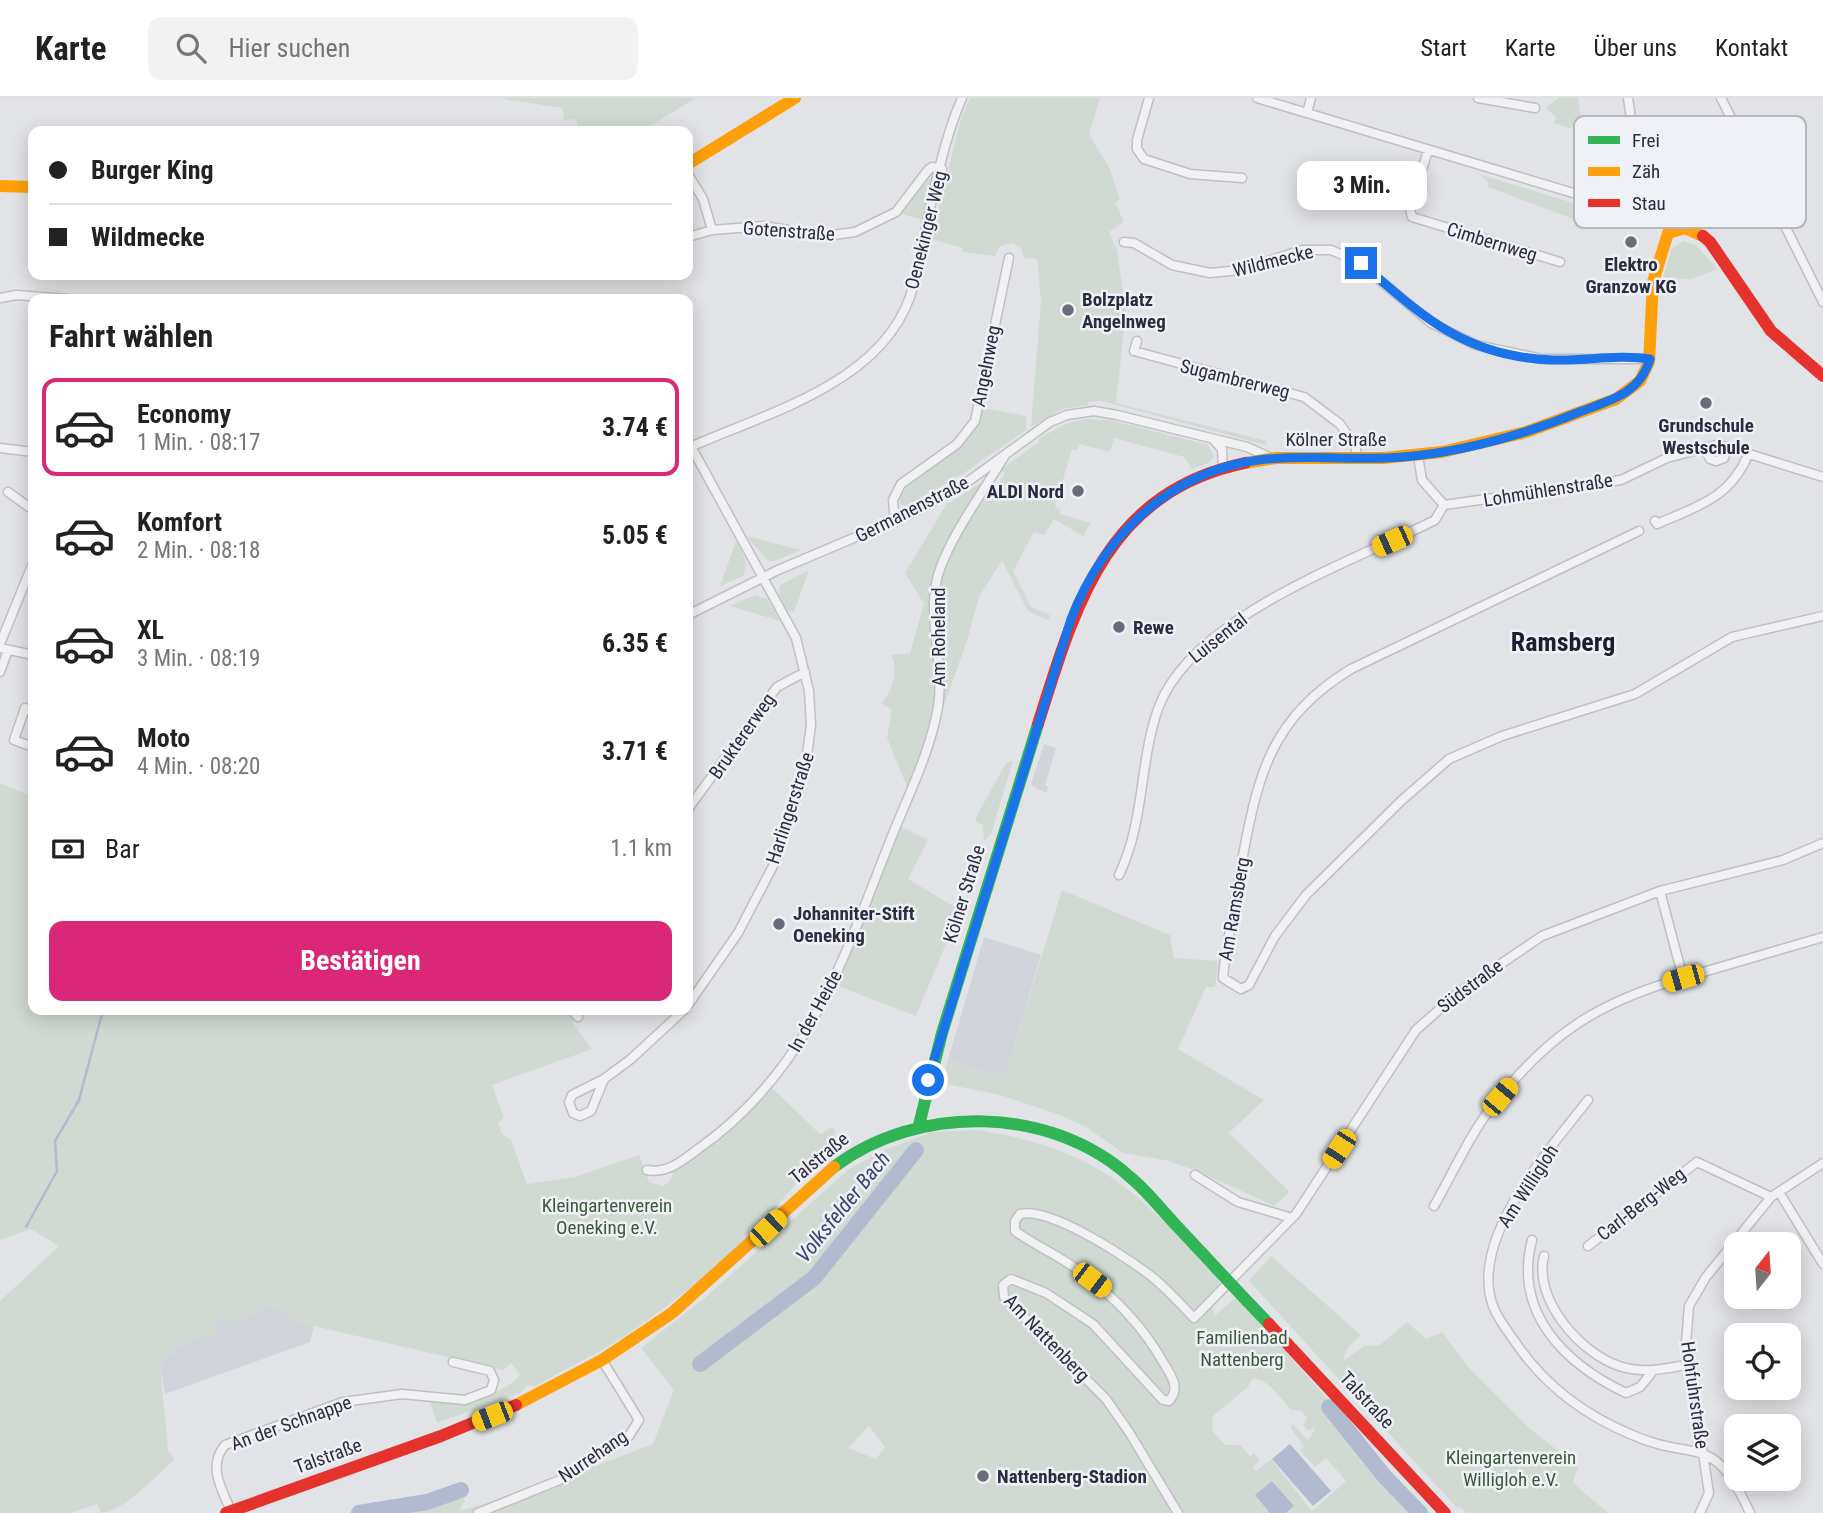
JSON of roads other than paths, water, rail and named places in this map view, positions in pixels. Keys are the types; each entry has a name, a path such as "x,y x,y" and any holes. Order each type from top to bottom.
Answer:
{"main road":[{"path":"693,161 795,98"},
{"path":"0,186 28,187"},
{"path":"1650,359 1652,289 1664,241 1673,229 1692,229 1710,242 1771,331 1823,376"},
{"name":"Kölner Straße","path":"919,1125 942,1032 1056,664 1083,590 1107,550 1139,514 1183,486 1239,463 1272,459 1418,456 1485,443 1599,405 1636,386 1650,359"},
{"name":"Talstraße","path":"229,1512 492,1416 557,1386 602,1360 702,1289 839,1163 863,1147 919,1125 965,1120 1017,1124 1084,1146 1130,1176 1445,1513"}],"street":[{"name":"Oenekinger Weg","path":"693,443 814,395 848,373 880,344 897,322 913,287 962,98"},
{"path":"1149,98 1137,144 1144,159 1189,174 1242,178"},
{"path":"1257,98 1574,194"},
{"path":"1307,113 1311,98"},
{"path":"1478,98 1535,108"},
{"path":"1628,98 1631,116"},
{"path":"1721,98 1730,116"},
{"name":"Cimbernweg","path":"1428,150 1410,209 1412,217 1560,262"},
{"name":"Gotenstraße","path":"693,236 712,230 763,226 812,235 855,232 892,215 928,170 932,167 942,169"},
{"path":"693,182 703,199 712,230"},
{"path":"1786,228 1823,302"},
{"name":"Wildmecke","path":"1124,242 1134,243 1172,265 1210,273 1245,269 1302,250 1331,250 1357,261 1431,323 1482,347 1542,359 1650,359"},
{"name":"Angelnweg","path":"895,522 893,500 901,484 957,444 975,421 1009,258"},
{"path":"0,298 28,296"},
{"name":"Sugambrerweg","path":"1137,341 1134,351 1304,397 1340,424 1355,446 1358,458"},
{"name":"Germanenstraße","path":"693,612 764,577 895,522 966,483 1050,422 1067,415 1090,411 1117,415 1255,449 1272,459"},
{"path":"1214,440 1222,449 1223,468"},
{"path":"1232,443 1238,451 1239,463"},
{"name":"Lohmühlenstraße","path":"1444,505 1621,480 1667,457 1704,447"},
{"path":"0,448 28,451"},
{"name":"Harlingerstraße","path":"693,452 796,638 809,691 811,743 796,800 786,824 786,833 767,878 738,933 693,998"},
{"path":"1655,521 1657,524 1726,490 1737,478 1746,454 1823,477"},
{"name":"Am Roheland","path":"910,790 928,743 938,705 935,603 939,573 952,544 1005,455"},
{"path":"1418,456 1422,480 1444,505"},
{"path":"8,492 28,506"},
{"name":"Luisental","path":"1119,875 1136,828 1158,708 1181,669 1198,650 1256,609 1302,583 1435,520 1444,505"},
{"name":"Am Ramsberg","path":"1639,531 1352,669 1326,685 1301,707 1279,735 1256,786 1224,967 1223,978 1227,982 1241,989 1249,985 1275,936 1306,895 1401,801 1449,760 1502,736 1635,694 1732,637 1823,616"},
{"path":"0,672 3,647 28,577"},
{"path":"3,647 28,654"},
{"name":"Bruktererweg","path":"693,802 777,687 805,671"},
{"path":"28,709 26,708 14,740 28,745"},
{"name":"In der Heide","path":"647,1170 660,1172 709,1141 759,1096 792,1055 833,984 910,790"},
{"name":"Südstraße","path":"1230,1282 1292,1218 1319,1182 1408,1041 1424,1021 1458,993 1542,936 1660,891 1783,860 1823,843"},
{"path":"1660,891 1683,978"},
{"path":"1434,1206 1493,1105 1553,1041 1623,996 1823,937"},
{"path":"604,1079 591,1111 580,1116 573,1113 569,1102 572,1095 604,1079 646,1047 679,1015"},
{"name":"Am Willigloh","path":"1588,1100 1549,1151 1499,1230 1492,1252 1493,1306 1528,1360 1570,1400 1631,1435 1703,1452"},
{"name":"Carl-Berg-Weg","path":"1588,1246 1697,1162 1775,1195"},
{"name":"Hohfuhrstraße","path":"1700,1513 1709,1493 1685,1328 1693,1299 1706,1277 1775,1195 1823,1163"},
{"path":"1195,1175 1238,1202 1292,1218"},
{"path":"1775,1195 1823,1264"},
{"name":"Am Nattenberg","path":"1178,1513 1112,1407 1004,1297 1003,1285 1011,1279 1046,1293 1093,1324 1163,1399 1169,1401 1173,1396 1176,1389 1174,1381 1146,1332 1111,1295 1073,1266 1015,1231 1015,1221 1020,1214 1032,1212 1102,1245 1149,1274 1194,1318 1230,1282"},
{"name":"Am Willigloh","path":"1532,1240 1526,1262 1529,1296 1544,1327 1572,1359 1601,1381 1626,1393 1640,1387 1653,1371"},
{"path":"1544,1256 1541,1269 1547,1291 1556,1311 1576,1336 1617,1365 1653,1371 1690,1364"},
{"name":"Nurrehang","path":"478,1513 566,1476 629,1436 639,1420 602,1360"},
{"name":"An der Schnappe","path":"229,1512 215,1469 218,1455 225,1445 343,1402 402,1394 465,1400 491,1390 494,1380 490,1371 453,1362"},
{"path":"1703,1452 1728,1472 1750,1513"}],"water":[{"path":"1290,1444 1331,1491 1313,1506 1272,1459"},
{"path":"1272,1481 1294,1506 1286,1513 1270,1513 1255,1495"}],"waterway":[{"path":"26,1227 57,1171 55,1141 79,1100 102,1015"},
{"name":"Volksfelder Bach","path":"700,1364 814,1278 916,1150"},
{"name":"Volksfelder Bach","path":"846,1239 850,1223"},
{"name":"Volksfelder Bach","path":"1329,1407 1385,1477 1420,1513"},
{"name":"Volksfelder Bach","path":"359,1513 427,1502 461,1490"}],"place":[{"name":"Elektro Granzow KG","path":"1631,242"},
{"name":"Bolzplatz Angelnweg","path":"1068,310"},
{"name":"Grundschule Westschule","path":"1706,403"},
{"name":"ALDI Nord","path":"1078,491"},
{"name":"Rewe","path":"1119,627"},
{"name":"Johanniter-Stift Oeneking","path":"779,924"},
{"name":"Nattenberg-Stadion","path":"983,1476"}],"district":[{"name":"Ramsberg","path":"1563,642"}],"park label":[{"name":"Kleingartenverein Oeneking e.V.","path":"607,1216"},
{"name":"Familienbad Nattenberg","path":"1242,1348"},
{"name":"Kleingartenverein Willigloh e.V.","path":"1511,1468"}]}
